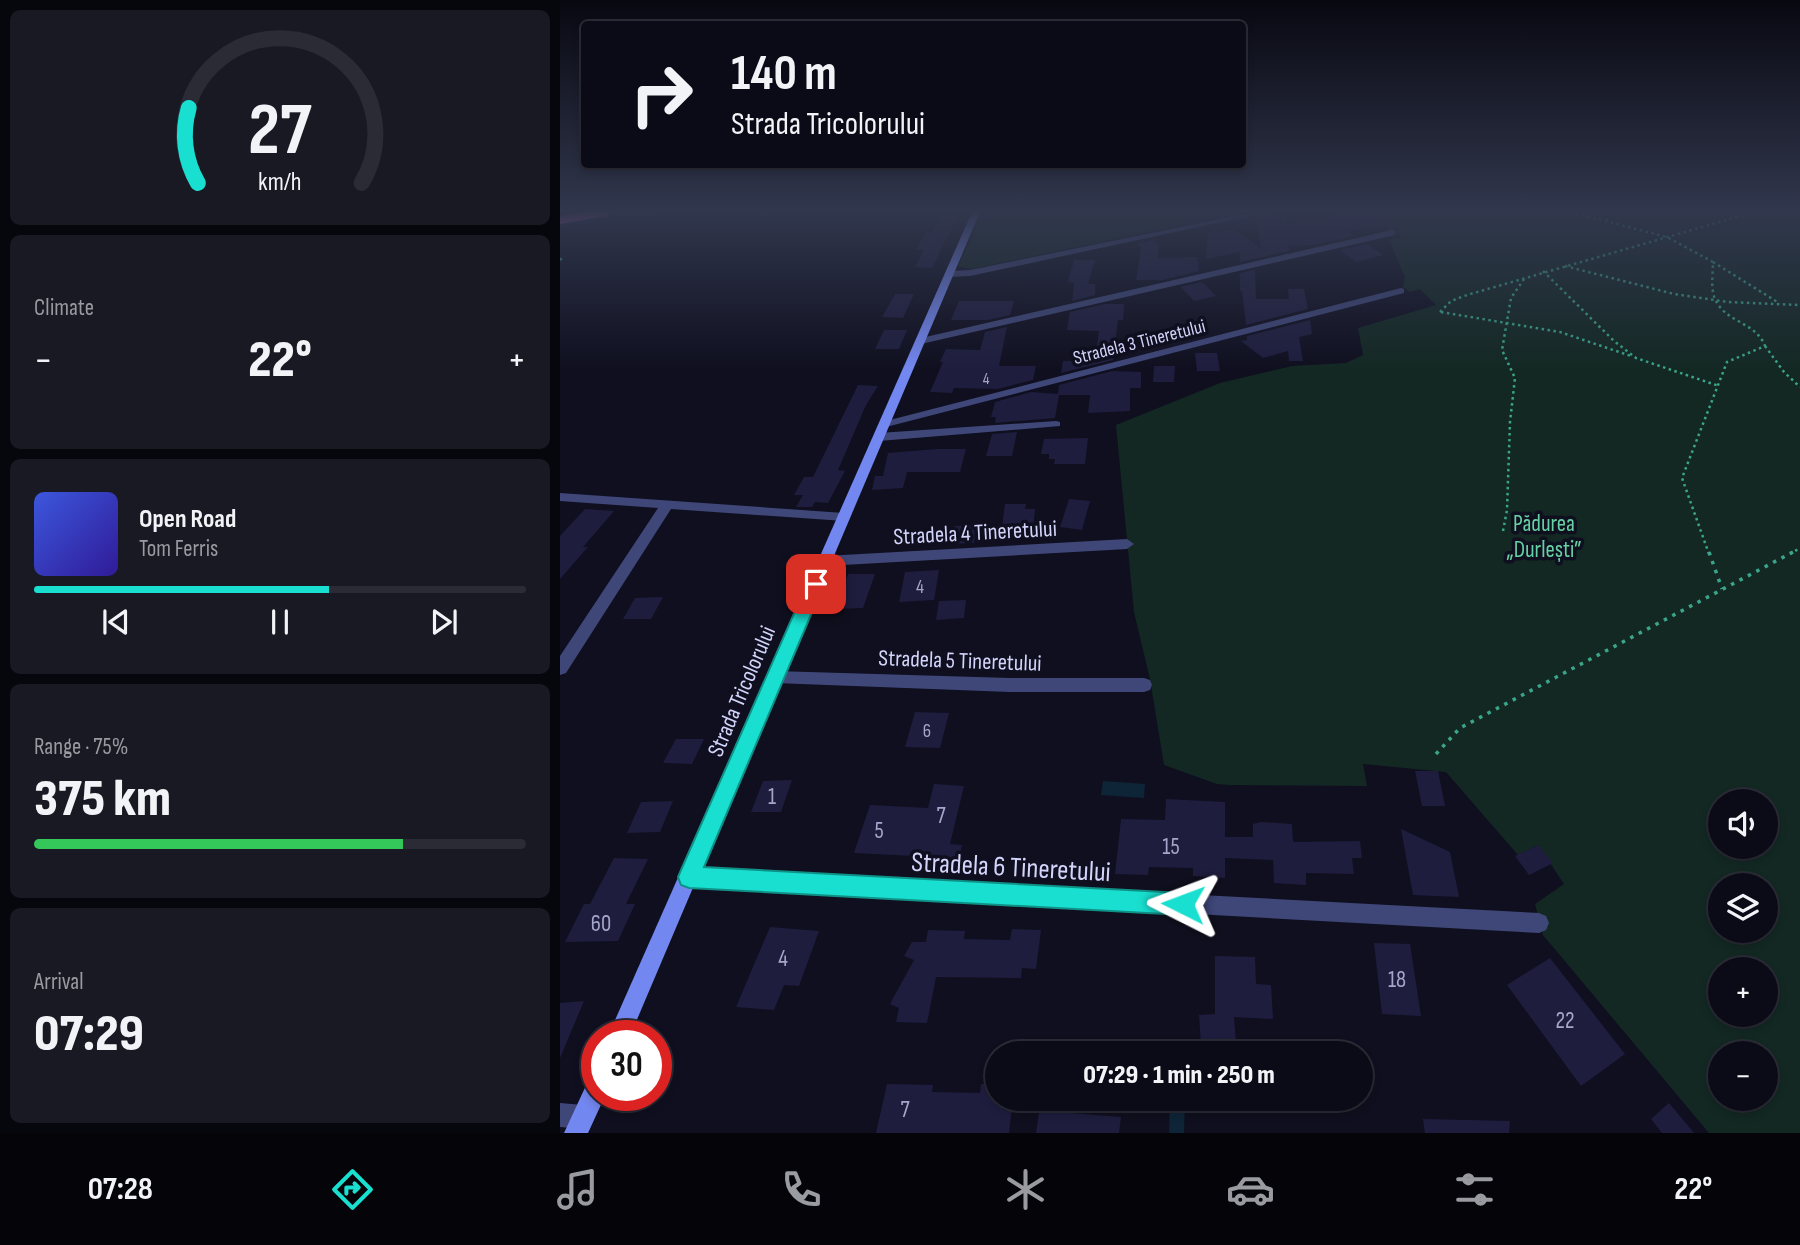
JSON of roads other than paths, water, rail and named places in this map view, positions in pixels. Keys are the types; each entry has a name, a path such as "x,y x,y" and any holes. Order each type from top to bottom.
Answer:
{"street":[{"name":"Strada Tricolorului","path":"626,1020 953,265"},
{"path":"949,275 1009,265"},
{"path":"921,341 1253,265"},
{"name":"Stradela 3 Tineretului","path":"883,430 1401,291"},
{"path":"883,430 1056,424"},
{"path":"560,497 844,517"},
{"path":"560,669 667,505"},
{"name":"Stradela 4 Tineretului","path":"825,561 1127,544"},
{"name":"Stradela 5 Tineretului","path":"775,677 1010,685 1144,685"},
{"name":"Stradela 6 Tineretului","path":"689,877 1539,923"}],"water":[{"path":"1103,781 1145,784 1144,798 1101,795"},
{"path":"1170,1111 1185,1111 1184,1133 1169,1133"}],"park label":[{"name":"Pădurea „Durlești”","path":"1544,536"}]}
